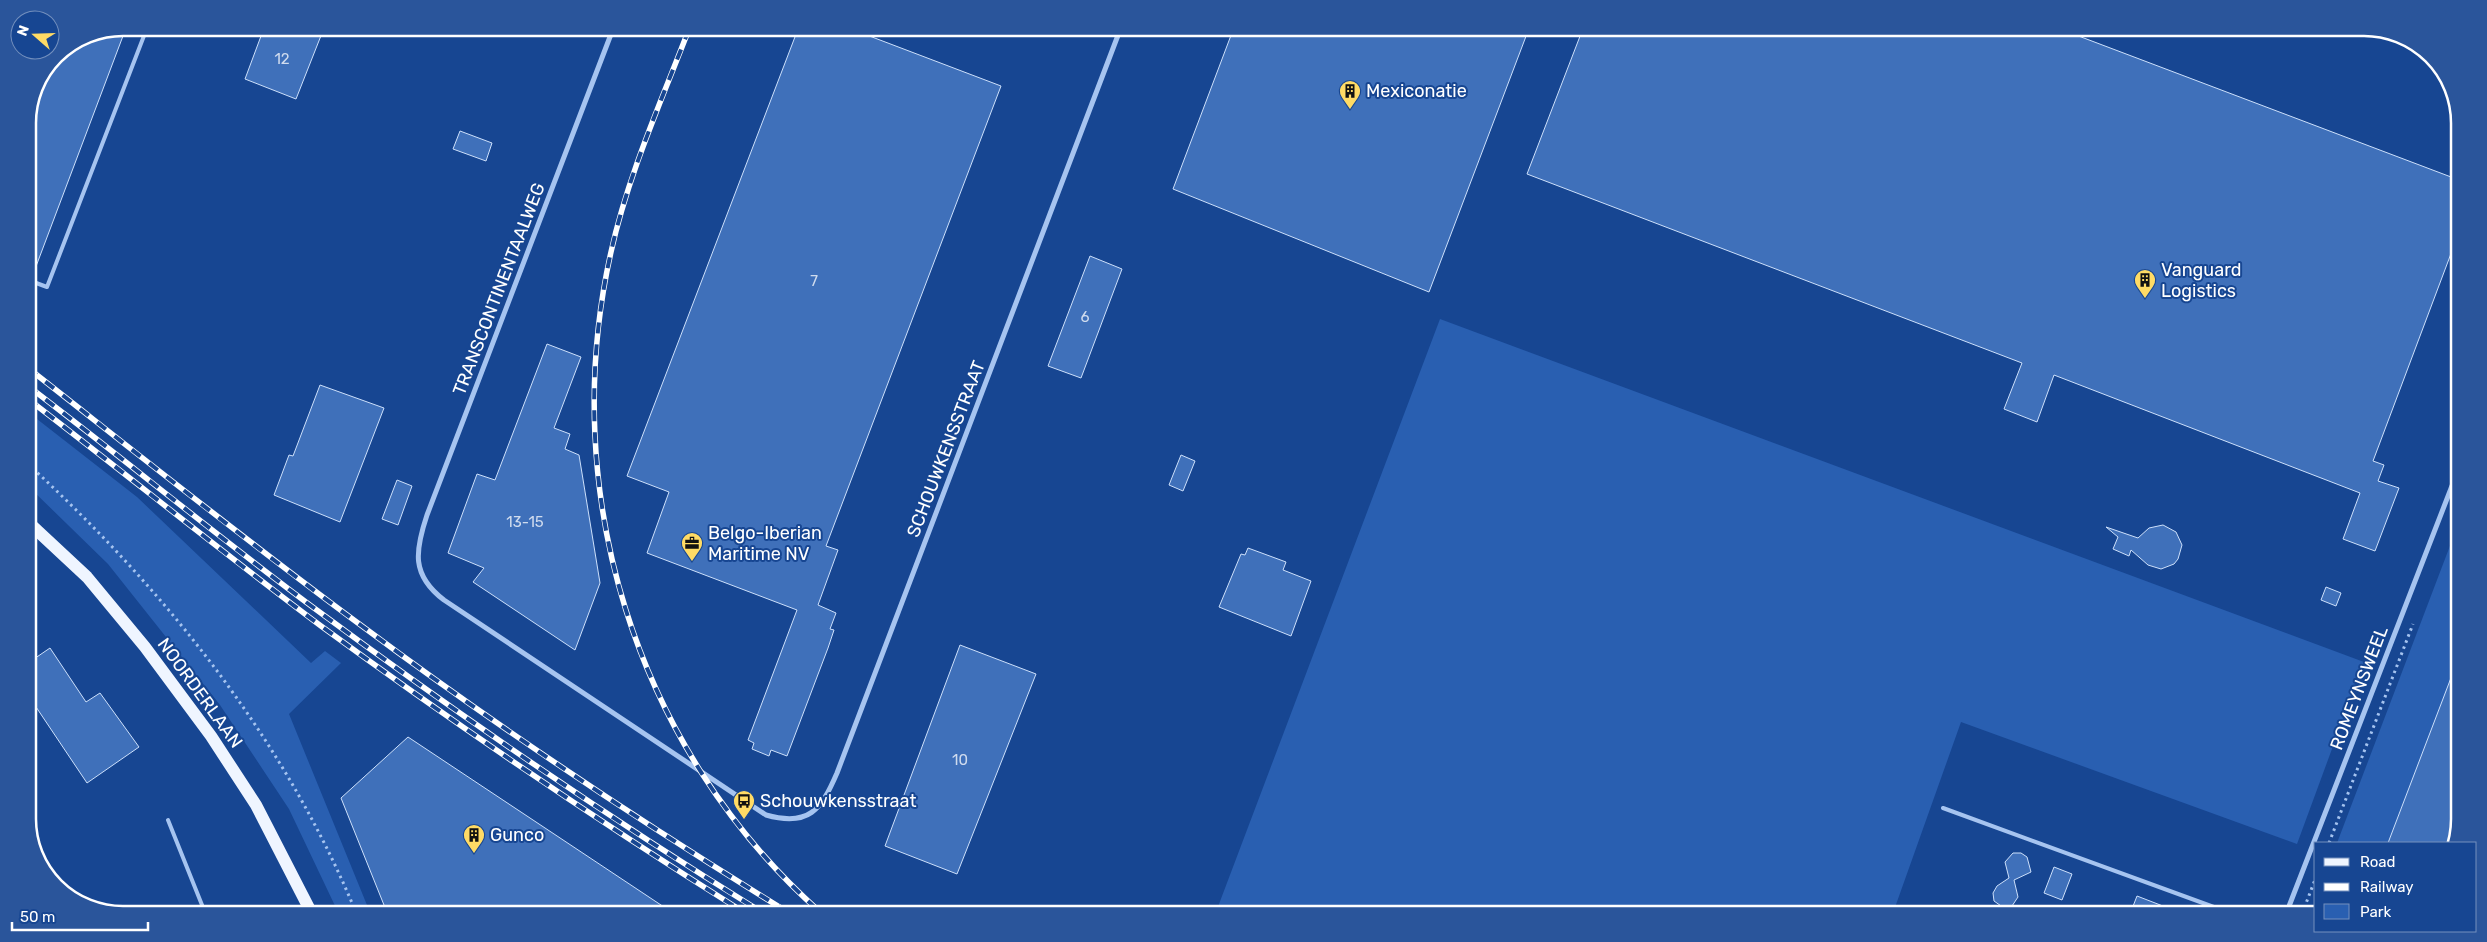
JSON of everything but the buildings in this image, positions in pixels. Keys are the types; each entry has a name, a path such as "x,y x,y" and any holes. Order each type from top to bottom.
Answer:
{"main road":[{"name":"NOORDERLAAN","path":"36,529 87,577 146,648 211,736 256,805 308,906"}],"street":[{"name":"TRANSCONTINENTAALWEG","path":"418,560 418,547 427,515 610,36"},
{"name":"SCHOUWKENSSTRAAT","path":"418,560 424,580 431,590 444,600 766,815 791,820 806,817 816,811 838,773 1118,36"},
{"name":"ROMEYNSWEEL","path":"2289,906 2451,488"}],"lane":[{"path":"36,283 47,288 144,36"},
{"path":"1943,808 2211,906"},
{"path":"168,820 202,906"}],"path":[{"path":"36,471 69,502 140,576 200,648 258,726 297,789 338,868 353,906"},
{"path":"2329,842 2414,621"},
{"path":"2305,906 2314,883"}],"green space":[{"path":"1440,319 2364,662 2297,844 1961,722 1895,906 1218,906"},
{"path":"36,418 137,497 311,663 325,651 341,663 289,714 367,906 335,906 289,809 220,705 108,564 36,494"},
{"path":"2451,543 2451,679 2388,842 2337,842"}],"railway":[{"path":"686,36 656,111 626,195 611,252 597,342 595,433 605,522 626,610 658,693 701,772 755,845 814,906"},
{"path":"36,374 236,531 414,664 518,738 778,906"},
{"path":"36,392 278,581 423,687 590,802 752,906"},
{"path":"36,405 321,626 476,736 582,808 734,906"}],"place":[{"name":"Mexiconatie","path":"1350,110"},
{"name":"Vanguard Logistics","path":"2145,299"},
{"name":"Belgo-Iberian Maritime NV","path":"692,562"},
{"name":"Schouwkensstraat","path":"744,820"},
{"name":"Gunco","path":"474,854"}]}
